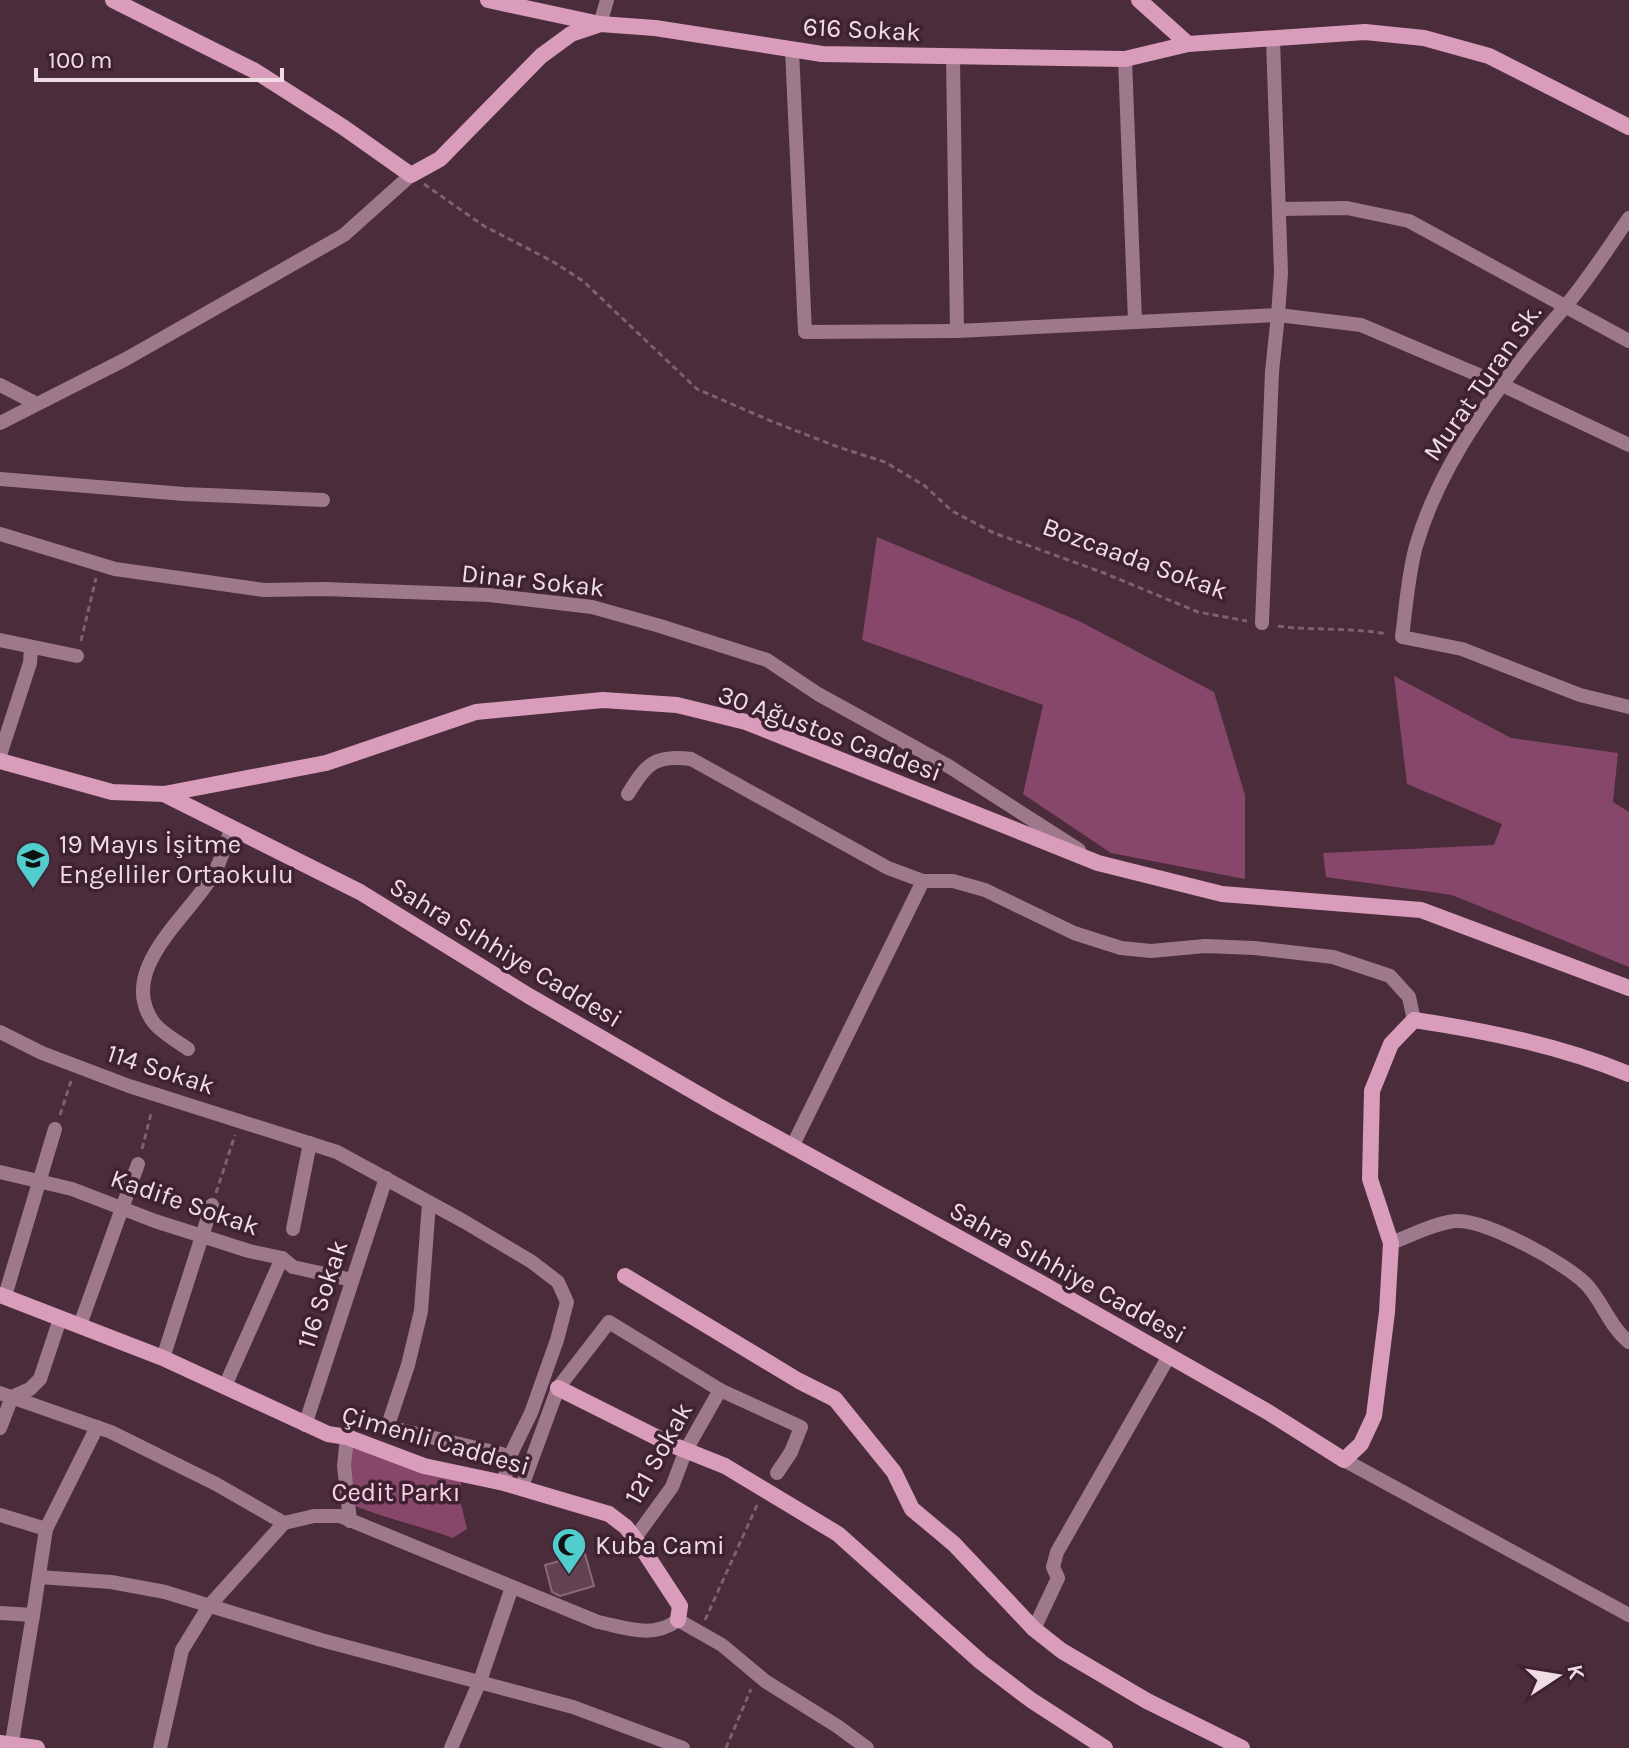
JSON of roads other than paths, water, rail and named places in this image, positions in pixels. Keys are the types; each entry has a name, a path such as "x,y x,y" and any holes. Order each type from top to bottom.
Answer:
{"street":[{"path":"113,0 255,71 411,175"},
{"name":"616 Sokak","path":"488,0 600,24 655,28 822,54 1125,59 1188,44 1365,32 1424,38 1489,56 1629,127"},
{"path":"0,423 126,359 344,235 411,175 440,159 541,56 571,34 600,24 607,0"},
{"path":"1139,0 1188,44"},
{"path":"1262,623 1272,372 1281,273 1273,40"},
{"path":"792,50 805,332 957,331 1278,315 1361,325 1502,385 1629,445"},
{"path":"953,57 957,331"},
{"path":"1125,59 1135,321"},
{"path":"1279,209 1347,208 1409,221 1629,341"},
{"name":"Murat Turan Sk.","path":"1629,218 1566,306 1541,332 1502,385 1442,478 1416,546 1402,637 1462,649 1580,695 1629,707"},
{"path":"0,385 37,404"},
{"path":"0,479 184,494 323,500"},
{"name":"Dinar Sokak","path":"0,534 115,569 264,590 489,595 592,607 660,626 767,660 818,694 950,767 1098,863"},
{"path":"0,640 77,656"},
{"path":"0,755 30,663 31,648"},
{"name":"30 Ağustos Caddesi","path":"0,761 112,792 164,794 326,763 476,712 603,700 677,705 746,722 1098,863 1222,894 1421,910 1629,988"},
{"path":"628,794 641,772 650,764 669,756 691,759 888,868 923,881 953,881 985,890 1074,933 1121,948 1151,951 1205,946 1254,948 1333,957 1390,976 1409,997 1414,1020"},
{"name":"Sahra Sıhhiye Caddesi","path":"164,794 360,892 529,996 792,1147 1268,1412 1344,1460"},
{"path":"188,1049 154,1024 142,998 145,970 175,923 214,874 231,829"},
{"path":"792,1147 923,881"},
{"path":"1414,1020 1470,1028 1584,1056 1629,1074"},
{"path":"1414,1020 1391,1044 1372,1091 1370,1179 1391,1243 1387,1312 1374,1416 1361,1444 1344,1460 1629,1615"},
{"name":"114 Sokak","path":"0,1032 75,1066 156,1095 337,1152 532,1262 558,1282 567,1302 531,1413 508,1460 513,1486"},
{"path":"2,1296 55,1129"},
{"path":"293,1229 310,1143"},
{"path":"80,1325 138,1164"},
{"name":"Kadife Sokak","path":"0,1172 72,1189 110,1202 122,1210 249,1251 282,1258 293,1267 352,1280"},
{"name":"116 Sokak","path":"305,1425 386,1178"},
{"path":"429,1203 421,1311 408,1365 389,1422 392,1428 502,1454 508,1460"},
{"path":"163,1358 212,1205"},
{"path":"1391,1243 1456,1221 1494,1229 1561,1265 1585,1283 1616,1332 1629,1342"},
{"path":"225,1386 282,1258"},
{"path":"625,1276 799,1381 835,1399 894,1472 912,1509 954,1544 1034,1629 1062,1651 1102,1676 1242,1748"},
{"name":"Çimenli Caddesi","path":"2,1296 163,1358 328,1434 347,1437 424,1466 513,1486 609,1514 635,1538 680,1606 678,1620"},
{"path":"6,1395 30,1389 40,1379 60,1319"},
{"path":"513,1486 558,1388 609,1322 720,1390 801,1427 791,1452 777,1473"},
{"path":"1034,1629 1058,1578 1053,1567 1057,1552 1169,1356"},
{"path":"558,1388 589,1406 725,1466 838,1534 981,1662 1031,1700 1105,1748"},
{"name":"121 Sokak","path":"635,1538 672,1487 686,1450 720,1390"},
{"path":"6,1395 97,1427 216,1484 284,1523"},
{"path":"0,1428 6,1395"},
{"path":"37,1748 8,1745 46,1529 97,1427"},
{"path":"347,1437 344,1466 350,1521"},
{"path":"0,1515 46,1529"},
{"path":"160,1748 182,1650 209,1606 284,1523 314,1516 340,1516 598,1622 639,1631 665,1630 678,1620 722,1645 757,1674 867,1748"},
{"path":"39,1577 111,1582 165,1592 321,1640 573,1707 683,1748"},
{"path":"451,1748 480,1681 512,1587"},
{"path":"0,1613 33,1615"}],"place":[{"name":"19 Mayıs İşitme Engelliler Ortaokulu","path":"33,890"},
{"name":"Kuba Cami","path":"569,1576"}],"park label":[{"name":"Cedit Parkı","path":"396,1492"}]}
